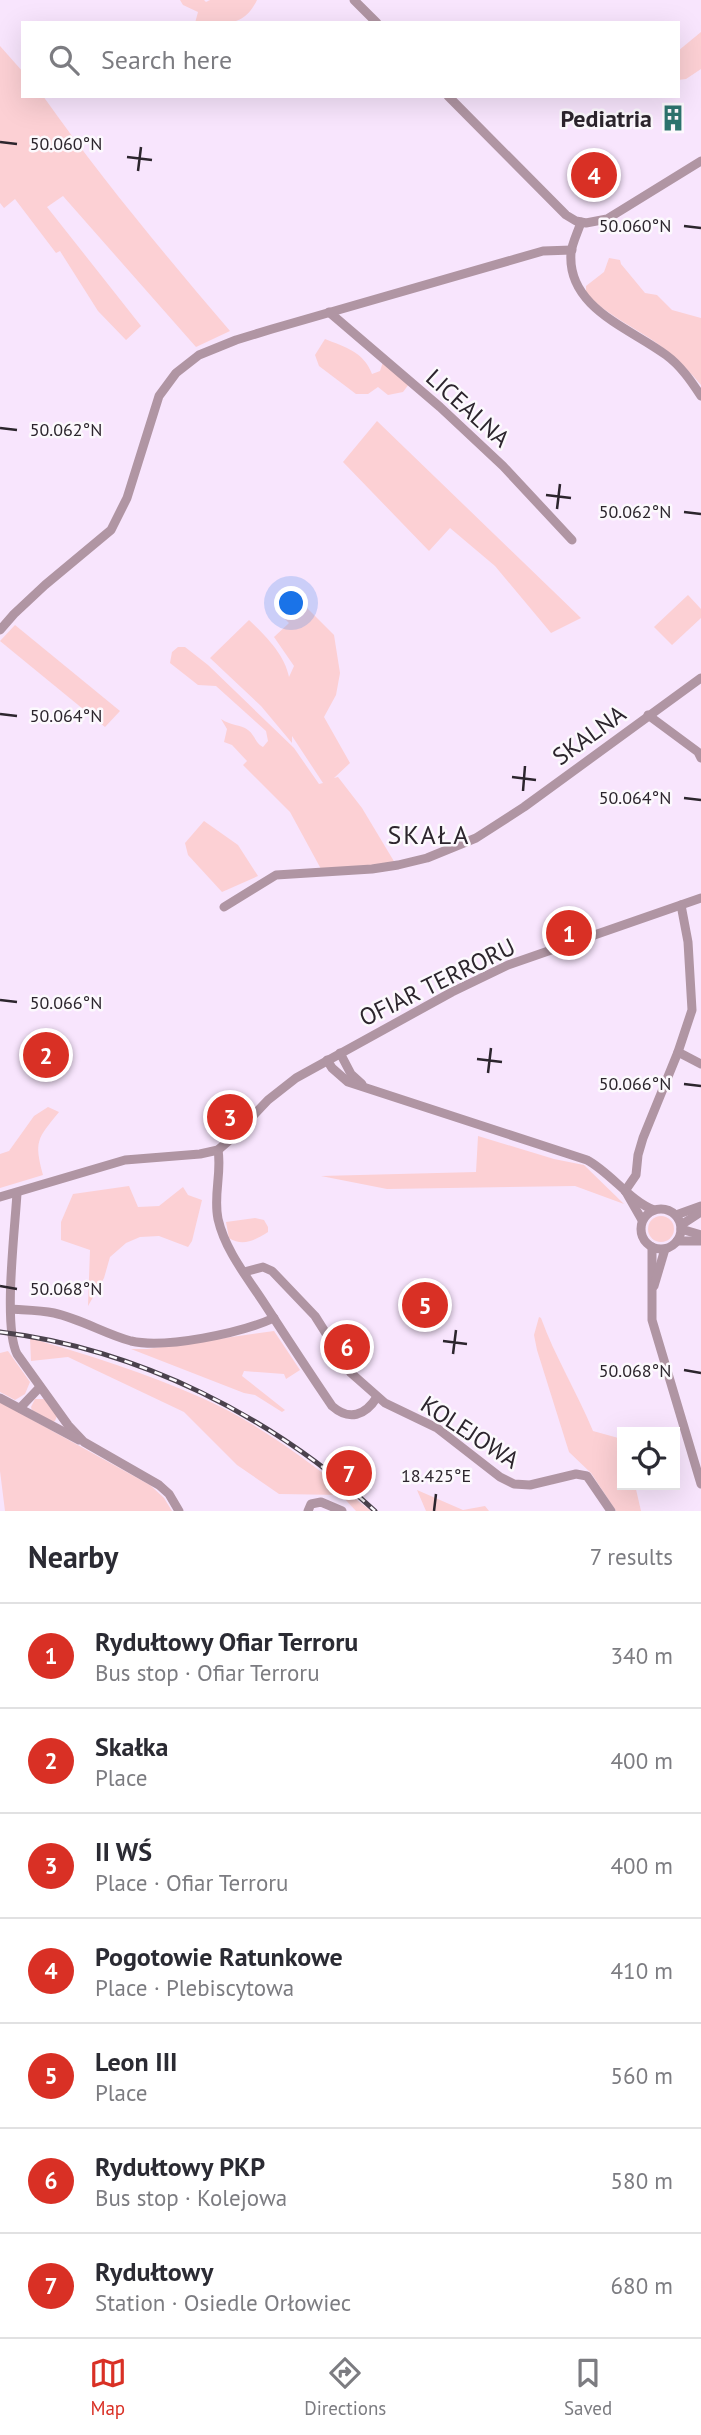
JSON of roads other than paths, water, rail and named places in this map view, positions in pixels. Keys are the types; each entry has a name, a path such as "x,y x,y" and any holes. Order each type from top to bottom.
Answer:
{"street":[{"path":"355,0 375,21"},
{"path":"450,98 551,201 571,218 581,222 592,223 607,219 701,161"},
{"path":"581,222 572,250 574,277 583,297 595,309 666,355 686,374 701,396"},
{"path":"0,630 45,584 111,530 127,498 159,396 176,373 199,355 236,340 542,251 572,250"},
{"name":"LICEALNA","path":"329,312 440,407 503,466 572,541"},
{"name":"SKALNA","path":"224,907 276,875 372,869 427,858 484,834 701,678"},
{"path":"648,715 698,752 701,758"},
{"name":"OFIAR TERRORU","path":"218,1150 278,1091 327,1060 497,970 701,898"},
{"path":"625,1191 636,1175 643,1138 692,1010 688,942 681,905"},
{"path":"678,1052 701,1064"},
{"path":"340,1053 351,1074 366,1088"},
{"path":"327,1060 342,1079 587,1160 648,1207 664,1209 676,1216 681,1227 701,1235"},
{"path":"0,1198 125,1160 218,1150 220,1161 215,1194 217,1217 222,1233 244,1272 332,1406 350,1416 362,1414 376,1398"},
{"path":"625,1191 642,1220"},
{"path":"17,1193 11,1309 13,1348 68,1425 84,1442"},
{"path":"676,1216 701,1206"},
{"path":"654,1209 642,1220 642,1237 652,1247 665,1249"},
{"path":"677,1241 681,1227 701,1212"},
{"path":"652,1291 665,1249 677,1241 701,1241"},
{"path":"652,1247 652,1320 701,1483"},
{"name":"KOLEJOWA","path":"244,1272 263,1267 272,1271 315,1316 351,1373 376,1398 437,1428 500,1477 514,1484 530,1485 576,1474 587,1476 611,1511"},
{"path":"11,1309 52,1312 130,1340 146,1343 229,1332 274,1318"},
{"path":"20,1408 40,1387"},
{"path":"0,1398 159,1485 169,1494 179,1511"},
{"path":"308,1511 311,1504 321,1502 342,1511"}],"railway":[{"path":"0,1332 103,1354 153,1371 201,1393 293,1446 375,1511"}],"place":[{"name":"Pediatria","path":"673,118"},
{"name":"Pogotowie Ratunkowe","path":"594,175"},
{"name":"Rydułtowy Ofiar Terroru","path":"569,933"},
{"name":"Skałka","path":"46,1055"},
{"name":"II WŚ","path":"230,1117"},
{"name":"Leon III","path":"425,1305"},
{"name":"Rydułtowy PKP","path":"347,1347"},
{"name":"Rydułtowy","path":"349,1473"}],"district":[{"name":"SKAŁA","path":"429,834"}]}
